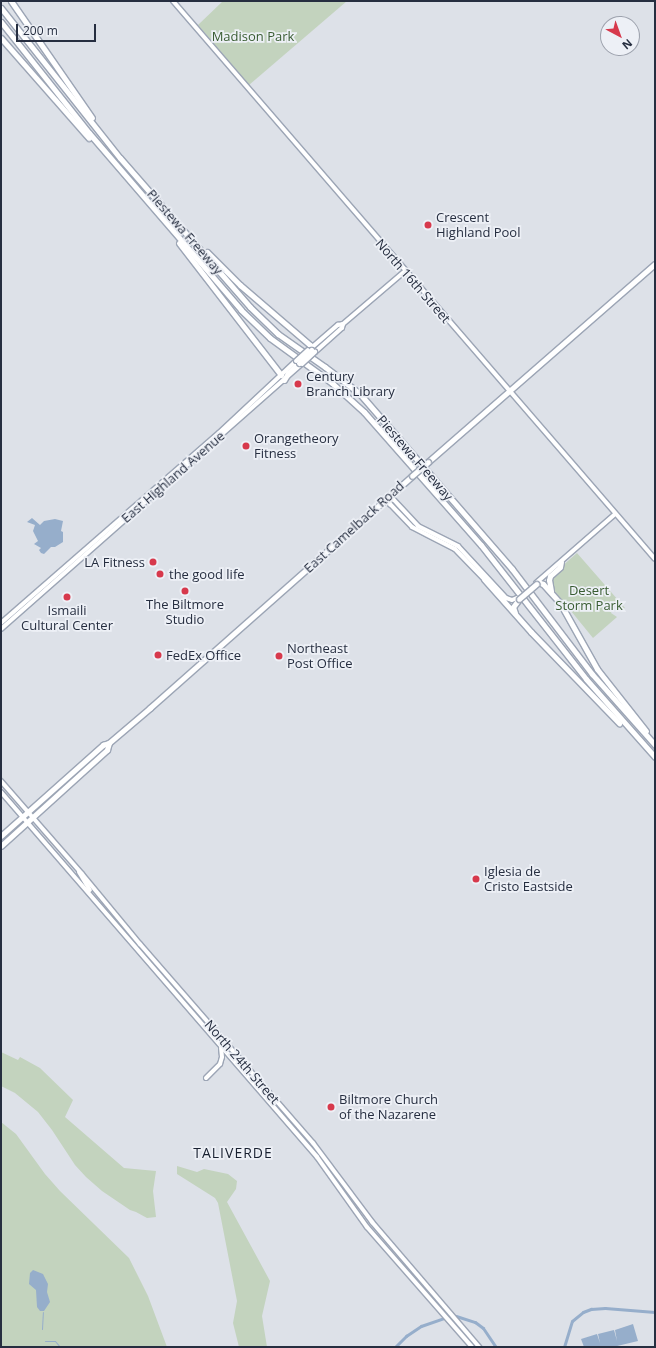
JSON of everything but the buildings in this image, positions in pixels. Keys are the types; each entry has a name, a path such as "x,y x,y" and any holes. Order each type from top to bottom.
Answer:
{"highway":[{"path":"7,1 14,7"},
{"path":"11,1 54,61 91,117 136,174"},
{"name":"Piestewa Freeway","path":"1,8 90,121 264,322 288,342 341,378 363,398 512,569 592,674 655,745"},
{"name":"Piestewa Freeway","path":"1,22 89,133 252,322 280,346 340,389 364,412 481,545 586,680 655,757"},
{"path":"1,38 113,165 129,180"},
{"path":"152,207 282,377 288,373 312,349 227,273 160,201"},
{"path":"551,592 549,580 550,576 560,566 561,562"},
{"path":"484,579 515,614 627,731 634,734"},
{"path":"515,614 517,601 537,583 551,592 570,618 597,669 655,740"}],"main road":[{"name":"North 16th Street","path":"173,1 655,560"},
{"name":"East Camelback Road","path":"1,836 103,745 109,743 387,497 655,264"},
{"path":"312,349 342,328 343,324 405,270"},
{"name":"East Highland Avenue","path":"1,623 82,555 193,458 282,377"},
{"path":"387,497 390,504 409,524 455,550 506,602 517,601"},
{"path":"387,497 394,500 418,526 458,546 506,598 517,601"},
{"path":"537,583 615,514"},
{"name":"East Highland Avenue","path":"1,629 82,555"},
{"name":"East Camelback Road","path":"1,846 107,750 109,743"},
{"name":"North 24th Street","path":"1,781 294,1121 327,1160 372,1222 480,1347"},
{"name":"North 24th Street","path":"1,792 289,1125 320,1162 367,1227 452,1322 472,1347"},
{"path":"66,866 80,873 109,916"},
{"path":"206,1078 219,1067 222,1061 220,1045"},
{"path":"289,1125 294,1121"}],"green space":[{"name":"Madison Park","path":"223,1 347,1 249,85 198,25"},
{"name":"Desert Storm Park","path":"577,553 625,608 621,609 616,606 613,607 611,613 617,617 593,638 549,584 552,575"},
{"path":"1,1052 18,1060 20,1057 40,1068 73,1100 65,1117 124,1168 156,1171 153,1191 156,1217 147,1218 130,1210 102,1191 86,1177 75,1165 38,1112 15,1093 1,1086"},
{"path":"1,1122 16,1134 45,1174 60,1191 129,1258 148,1296 167,1347 1,1347"},
{"path":"177,1166 197,1172 204,1169 228,1174 237,1181 236,1189 227,1202 270,1281 262,1316 267,1347 239,1347 233,1323 237,1301 218,1203 215,1198 177,1174"}],"water":[{"path":"32,518 40,525 44,521 55,519 63,521 61,531 63,532 63,542 55,547 51,547 44,554 41,553 39,550 41,548 34,544 38,541 33,531 35,525 27,522"},
{"path":"33,1270 43,1274 48,1284 47,1292 50,1302 44,1311 40,1311 37,1307 36,1290 29,1284 30,1273"},
{"path":"633,1324 638,1341 613,1347 584,1347 581,1339 597,1334 600,1343 598,1334 614,1330 617,1341 615,1330"}],"waterway":[{"path":"564,1347 572,1321 583,1312 591,1309 605,1308 655,1312"},
{"path":"42,1329 43,1312"},
{"path":"456,1316 475,1322 483,1328 496,1347"},
{"path":"395,1347 406,1336 421,1326 444,1318"},
{"path":"45,1341 55,1341 60,1347"}],"place":[{"name":"Crescent Highland Pool","path":"428,225"},
{"name":"Century Branch Library","path":"298,384"},
{"name":"Orangetheory Fitness","path":"246,446"},
{"name":"LA Fitness","path":"153,562"},
{"name":"the good life","path":"160,574"},
{"name":"The Biltmore Studio","path":"185,591"},
{"name":"Ismaili Cultural Center","path":"67,597"},
{"name":"FedEx Office","path":"158,655"},
{"name":"Northeast Post Office","path":"279,656"},
{"name":"Iglesia de Cristo Eastside","path":"476,879"},
{"name":"Biltmore Church of the Nazarene","path":"331,1107"}],"district":[{"name":"TALIVERDE","path":"233,1153"}]}
